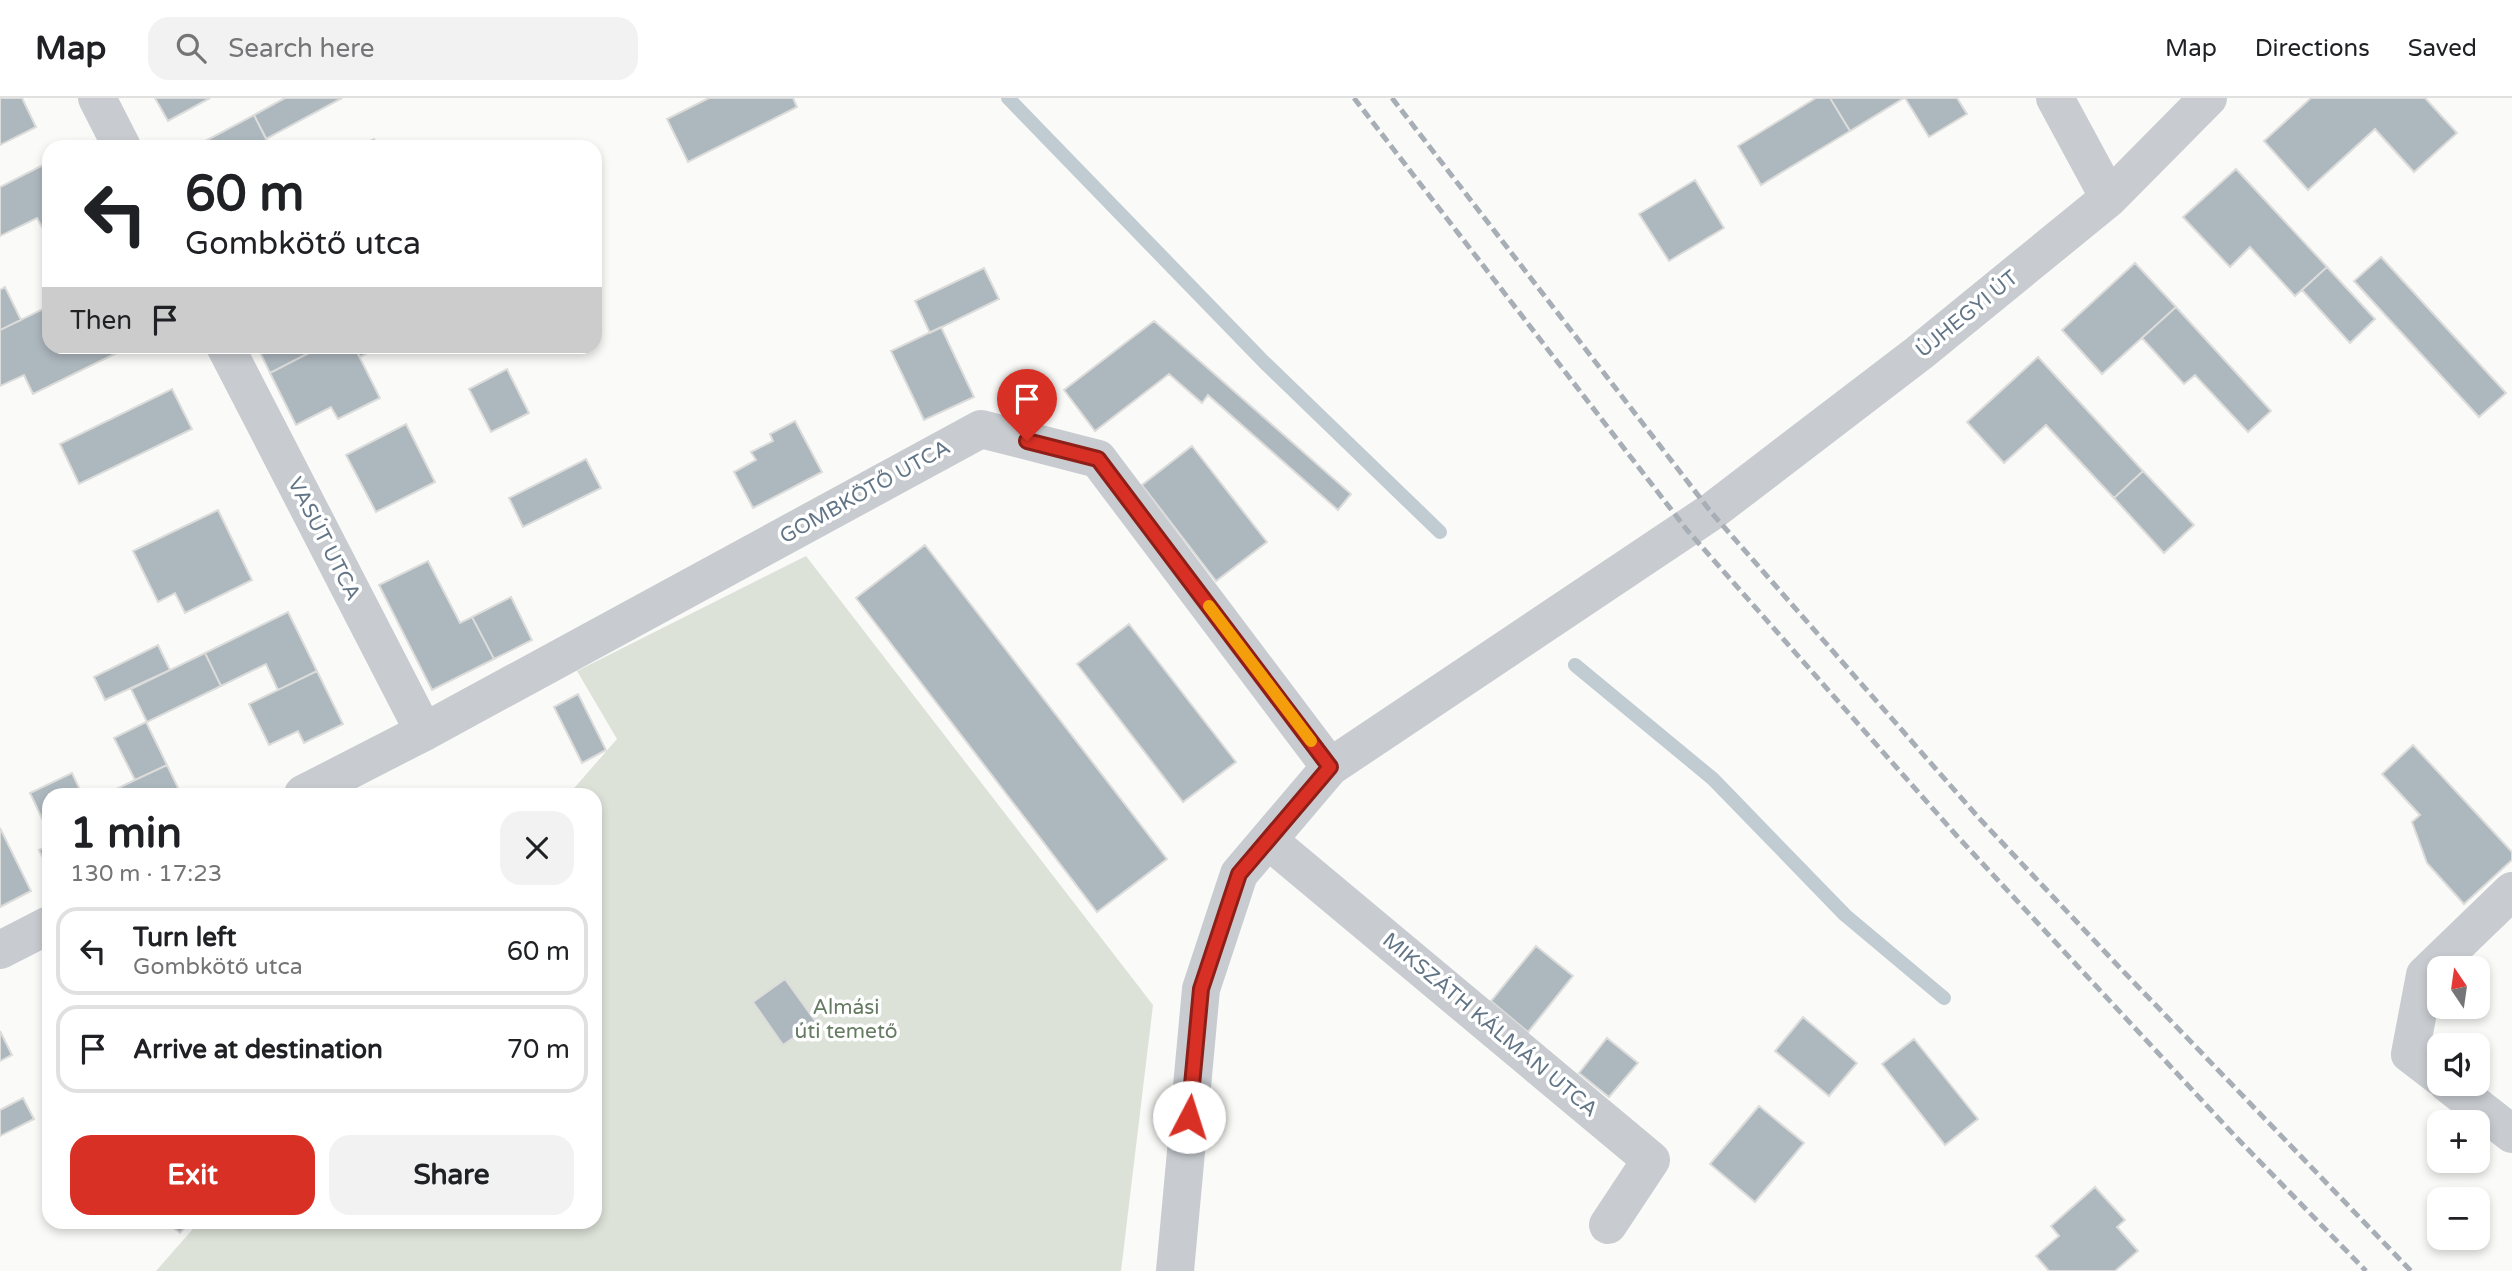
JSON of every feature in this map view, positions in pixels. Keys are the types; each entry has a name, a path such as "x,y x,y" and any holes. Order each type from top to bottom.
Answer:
{"street":[{"path":"97,98 118,140"},
{"path":"2055,98 2109,198"},
{"name":"ÚJHEGYI ÚT","path":"1330,767 1711,512 1919,353 2109,198 2208,98"},
{"name":"VASÚT UTCA","path":"229,354 424,732"},
{"name":"GOMBKÖTŐ UTCA","path":"315,788 424,732 981,429 1098,459 1330,767"},
{"path":"1175,1271 1201,989 1239,874 1330,767"},
{"name":"MIKSZÁTH KÁLMÁN UTCA","path":"1268,840 1651,1160 1608,1225"},
{"path":"2427,1067 2410,1054 2425,975 2512,891"},
{"path":"0,950 42,929"},
{"path":"2464,1096 2512,1134"}],"green space":[{"name":"Almási úti temető","path":"806,556 1153,1005 1121,1271 156,1271 193,1229 602,1229 602,788 574,788 617,739 577,671"}],"building":[{"path":"0,98 22,98 36,127 0,145"},
{"path":"155,98 210,98 168,121"},
{"path":"285,98 342,98 266,139 254,115"},
{"path":"709,98 793,98 797,107 688,162 667,119"},
{"path":"1816,98 1830,98 1850,131 1761,185 1738,146"},
{"path":"1830,98 1904,98 1850,131"},
{"path":"1905,98 1957,98 1967,114 1929,137"},
{"path":"2311,98 2425,98 2457,133 2414,172 2375,129 2308,190 2264,141"},
{"path":"254,115 267,140 207,140"},
{"path":"42,166 42,227 37,218 0,236 0,187"},
{"path":"2236,169 2327,267 2295,296 2250,247 2230,267 2183,217"},
{"path":"1695,180 1724,228 1669,261 1639,214"},
{"path":"2381,257 2506,393 2479,417 2354,281"},
{"path":"2135,263 2176,307 2102,374 2062,330"},
{"path":"2327,267 2375,319 2350,343 2302,290"},
{"path":"984,268 999,299 930,333 915,301"},
{"path":"5,287 21,320 0,330 0,290"},
{"path":"2176,307 2271,411 2248,432 2195,375 2184,384 2142,338"},
{"path":"42,309 42,354 115,354 33,394 24,375 0,386 0,330"},
{"path":"1154,321 1351,494 1338,510 1208,395 1202,403 1169,374 1095,431 1064,390"},
{"path":"941,327 974,397 924,420 891,351"},
{"path":"261,354 307,354 270,373"},
{"path":"307,354 358,354 380,398 338,419 331,407 296,425 270,373"},
{"path":"2038,357 2143,471 2114,498 2046,425 2004,463 1967,422"},
{"path":"507,369 529,413 491,432 469,389"},
{"path":"172,389 192,429 79,484 60,444"},
{"path":"795,421 822,472 753,508 734,472 756,460 751,452 773,441 770,434"},
{"path":"406,424 435,482 376,512 346,455"},
{"path":"1192,446 1267,542 1216,581 1142,485"},
{"path":"586,459 601,488 523,527 509,498"},
{"path":"2143,471 2194,525 2164,553 2114,498"},
{"path":"218,510 252,580 185,613 175,593 158,602 133,551"},
{"path":"925,545 1167,859 1097,912 856,598"},
{"path":"428,561 460,623 472,617 494,659 432,690 379,585"},
{"path":"511,597 532,640 494,659 472,617"},
{"path":"288,612 317,671 278,690 266,664 221,686 205,653"},
{"path":"1129,624 1236,762 1183,802 1077,664"},
{"path":"158,645 170,670 105,700 94,677"},
{"path":"205,653 221,686 147,722 131,689"},
{"path":"317,671 343,724 304,743 298,731 269,745 249,704"},
{"path":"578,694 606,750 582,763 554,707"},
{"path":"146,722 167,765 135,780 114,738"},
{"path":"2413,745 2512,852 2512,860 2464,904 2427,863 2412,822 2420,815 2382,774"},
{"path":"167,765 178,788 118,788"},
{"path":"72,773 79,788 42,788 42,818 30,793"},
{"path":"0,828 31,891 0,907"},
{"path":"1536,946 1573,976 1528,1032 1491,1001"},
{"path":"785,979 816,1022 783,1045 753,1002"},
{"path":"1803,1017 1857,1063 1829,1096 1775,1051"},
{"path":"0,1031 12,1055 0,1061"},
{"path":"1607,1038 1638,1063 1609,1097 1579,1073"},
{"path":"1914,1039 1978,1119 1945,1145 1882,1064"},
{"path":"23,1098 34,1119 0,1136 0,1110"},
{"path":"1759,1106 1804,1143 1755,1202 1710,1164"},
{"path":"2095,1187 2125,1220 2117,1227 2138,1251 2115,1271 2049,1271 2036,1256 2059,1236 2051,1226"}],"waterway":[{"path":"1008,98 1264,362 1440,532"},
{"path":"1575,665 1713,779 1845,915 1944,998"}],"railway":[{"path":"1354,98 1687,530 1957,836 2234,1135 2366,1271"},
{"path":"1392,98 1711,512 1978,817 2411,1271"}],"slow traffic":[{"path":"1209,606 1311,741"}],"route":[{"path":"1027,441 1098,459 1330,767 1239,874 1201,989 1189,1117"}]}
